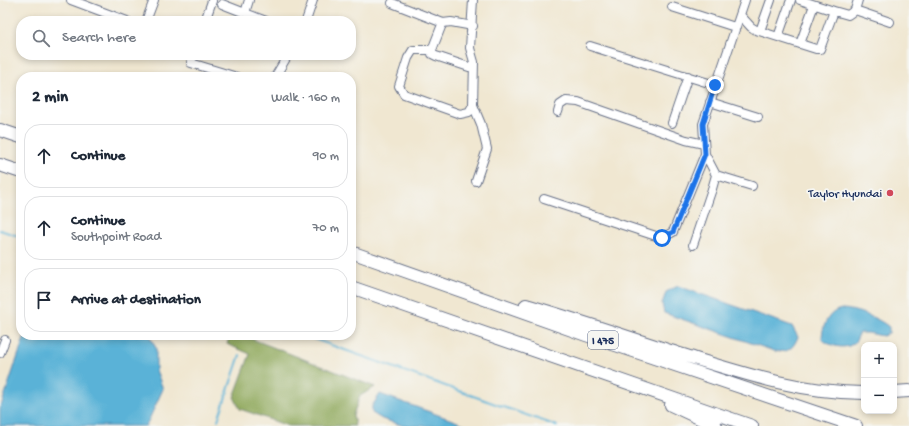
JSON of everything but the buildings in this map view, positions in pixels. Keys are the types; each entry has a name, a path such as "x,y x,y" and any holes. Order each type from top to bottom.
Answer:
{"highway":[{"path":"0,130 16,135"},
{"path":"0,165 16,170"},
{"name":"I 475","path":"356,253 586,335 856,426"},
{"path":"365,256 537,308 755,377 828,391 861,393"},
{"path":"356,289 752,426"},
{"path":"569,362 672,405 716,426"},
{"path":"897,392 909,391"}],"street":[{"path":"71,0 114,16"},
{"path":"148,16 154,0"},
{"path":"245,13 249,0"},
{"path":"308,16 313,0"},
{"path":"474,0 470,48 474,62 474,105 481,124 487,149 476,181"},
{"path":"693,245 716,175 705,154 703,124 745,0"},
{"path":"760,31 771,0"},
{"path":"778,37 791,0"},
{"path":"800,0 848,15 855,10 858,0"},
{"path":"207,16 212,1"},
{"path":"392,3 443,23 451,22 473,26"},
{"path":"222,4 253,16"},
{"path":"800,44 814,5"},
{"path":"672,7 735,27"},
{"path":"855,10 890,22"},
{"path":"740,15 751,27 760,31 820,49 834,11"},
{"path":"443,23 432,50 432,54 469,66 472,66 474,62"},
{"path":"590,46 715,85"},
{"path":"432,50 413,50 408,58 399,86 404,94 460,114 469,112 474,105"},
{"path":"192,60 191,62 222,72"},
{"path":"277,72 285,60"},
{"path":"672,123 688,76"},
{"path":"558,112 560,105 566,101 578,102 686,140 704,144"},
{"path":"710,102 758,117"},
{"path":"544,199 662,238 673,232 705,154"},
{"path":"716,175 752,186"},
{"path":"0,353 5,340"}],"green space":[{"path":"228,340 255,340 375,387 360,396 353,415 355,426 288,426 240,409 234,397 250,354 227,344"}],"water":[{"path":"678,286 792,326 798,337 794,345 786,351 774,351 664,313 662,304 666,292"},
{"path":"842,309 860,312 879,320 889,327 889,333 883,336 860,333 854,343 845,347 829,344 822,339 823,330 830,316 837,310"},
{"path":"23,340 152,340 156,348 156,370 163,389 146,426 0,426 0,409"},
{"path":"380,394 469,426 404,426 382,419 372,413 372,406"}],"waterway":[{"path":"0,230 16,235"},
{"path":"317,340 557,426"},
{"path":"218,420 240,355"}],"place":[{"name":"Taylor Hyundai","path":"890,193"}],"route":[{"path":"662,238 673,232 705,154 703,124 715,85"}]}
